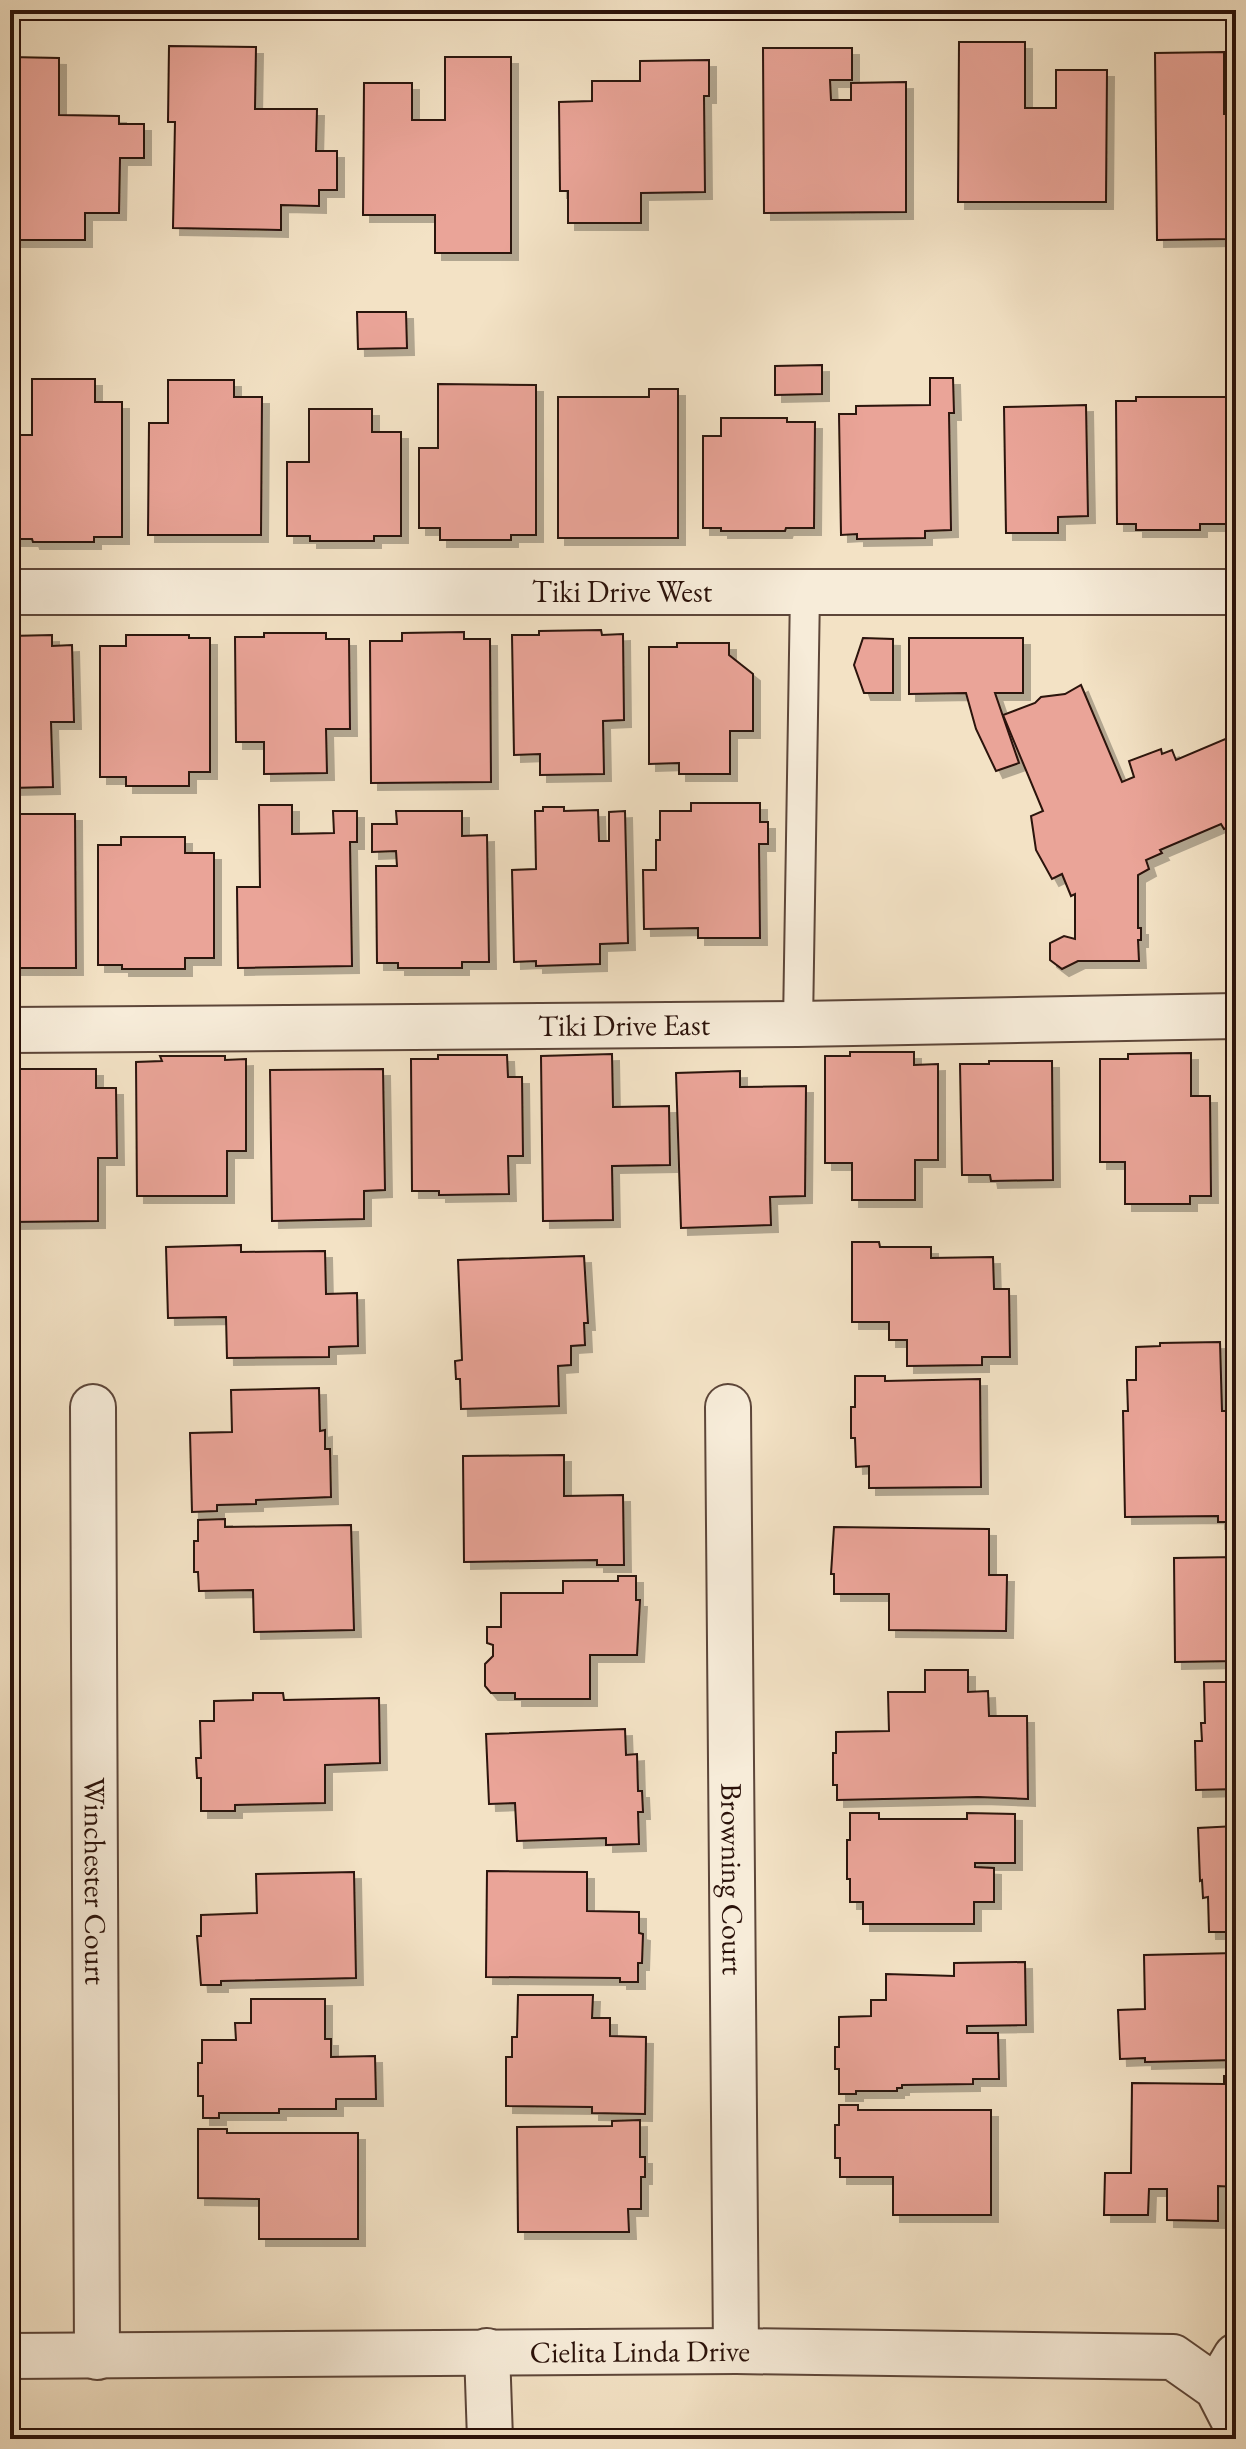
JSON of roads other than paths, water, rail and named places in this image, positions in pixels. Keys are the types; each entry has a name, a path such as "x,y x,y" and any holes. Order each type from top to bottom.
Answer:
{"street":[{"name":"Tiki Drive West","path":"10,592 1236,592"},
{"name":"Tiki Drive East","path":"10,1030 798,1024 1236,1016"},
{"name":"Winchester Court","path":"93,1407 97,2357"},
{"name":"Browning Court","path":"728,1407 736,2351"},
{"path":"487,2351 490,2439"},
{"name":"Cielita Linda Drive","path":"10,2356 736,2351 1173,2357 1230,2389"}],"lane":[{"path":"798,1024 805,592"}]}
